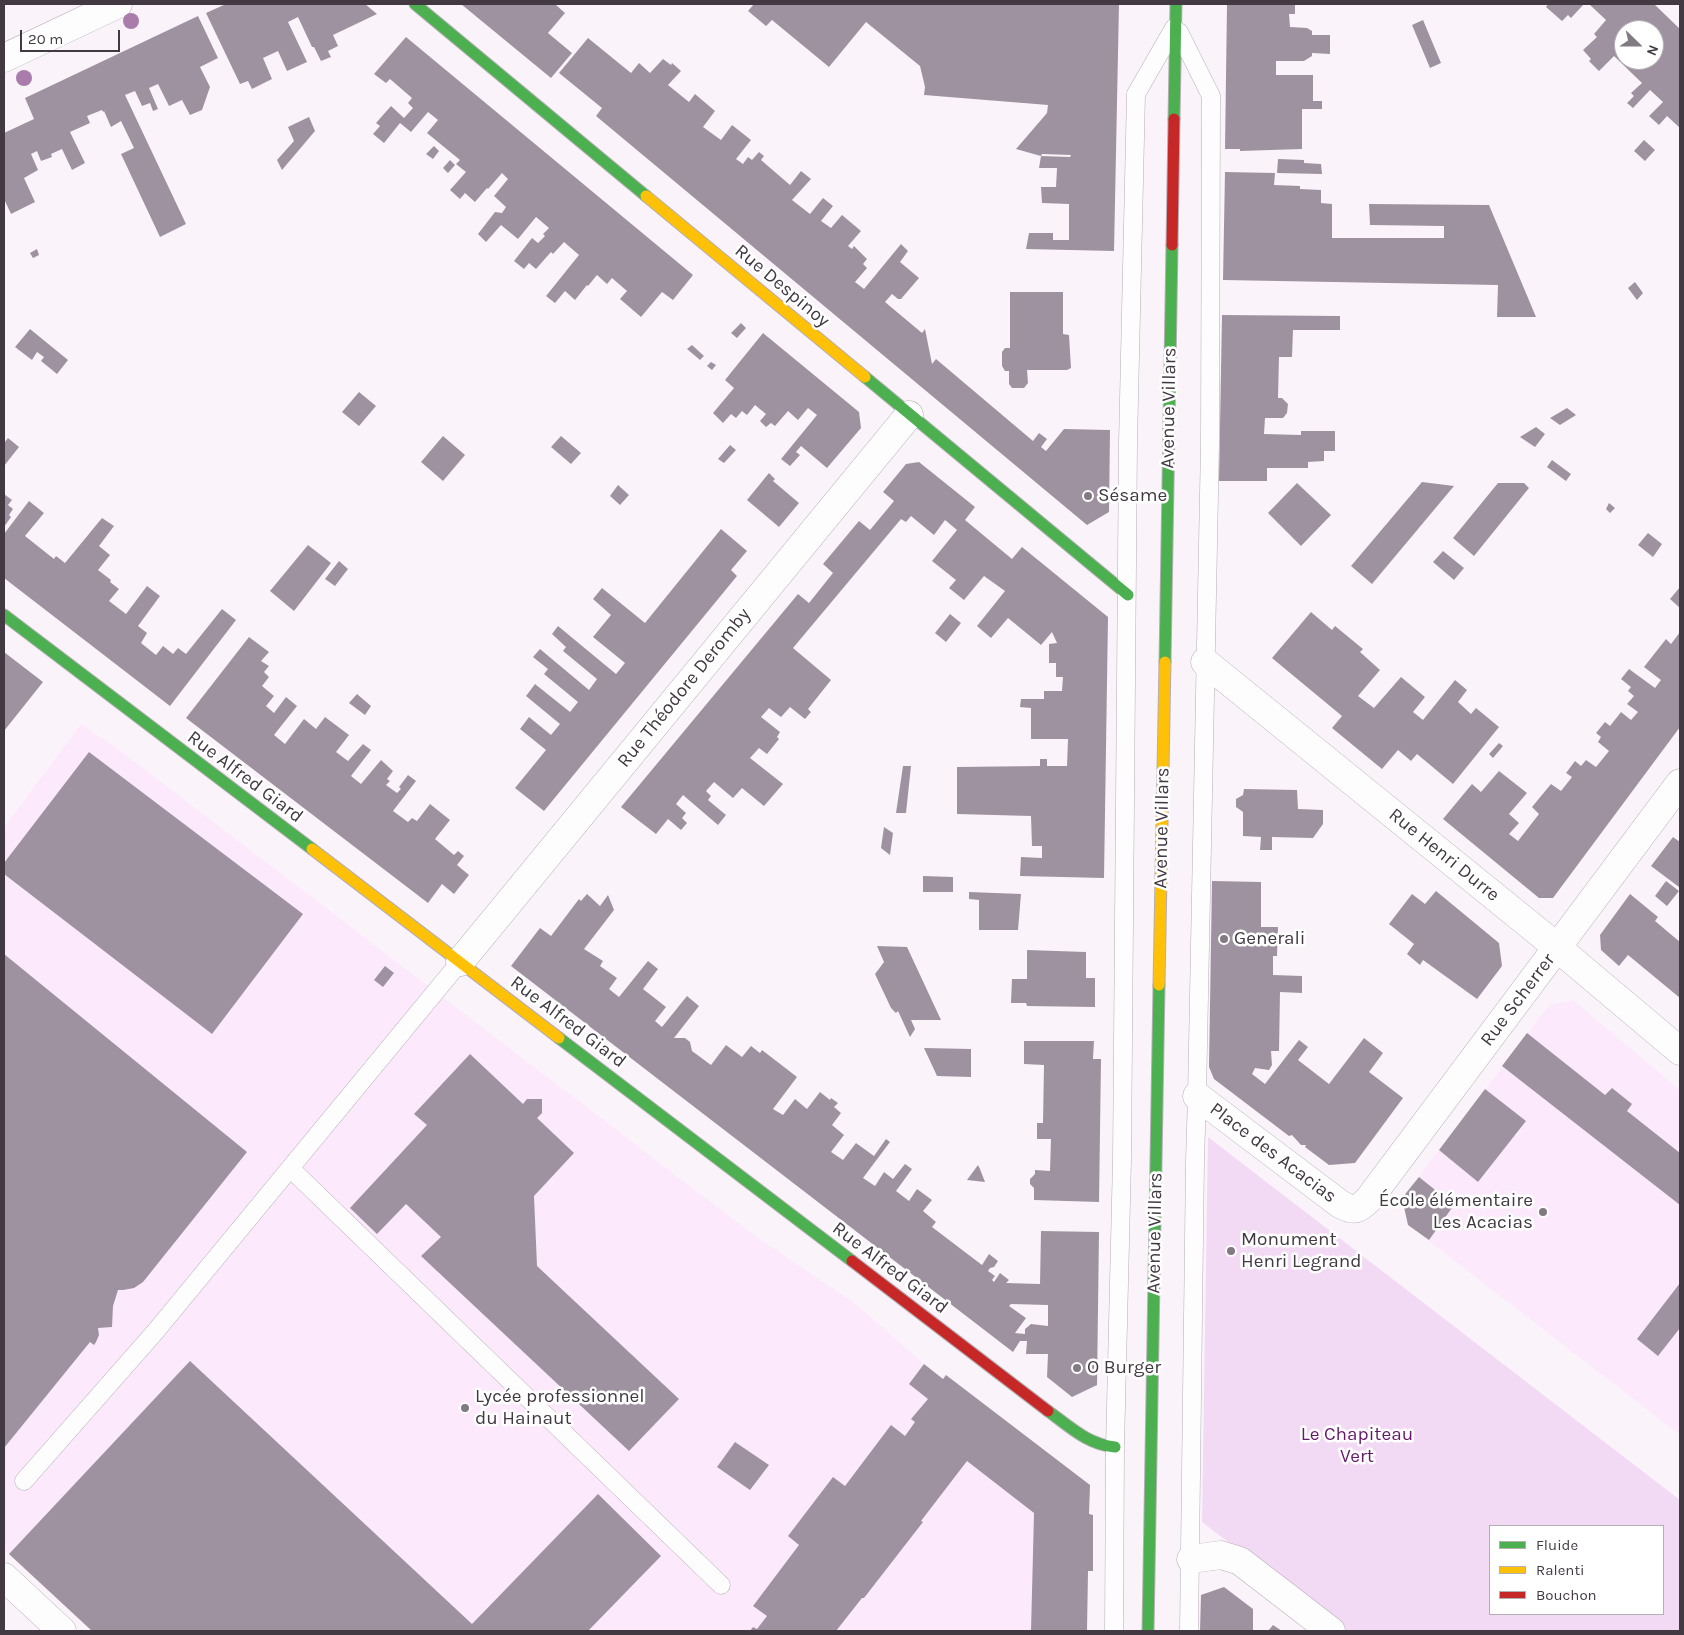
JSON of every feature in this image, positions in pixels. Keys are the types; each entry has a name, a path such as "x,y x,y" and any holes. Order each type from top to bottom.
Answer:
{"street":[{"path":"4,58 118,4"},
{"name":"Rue Despinoy","path":"415,4 1128,595"},
{"name":"Avenue Villars","path":"1148,1631 1176,4"},
{"name":"Rue Théodore Deromby","path":"460,962 909,415"},
{"name":"Rue Alfred Giard","path":"4,615 1084,1437 1103,1446 1115,1447"},
{"name":"Rue Henri Durre","path":"1205,662 1558,947 1680,1051"},
{"name":"Rue Scherrer","path":"1350,1210 1360,1208 1369,1199 1680,783"},
{"name":"Place des Acacias","path":"1197,1096 1350,1210"},
{"path":"1191,1559 1221,1556 1240,1561 1331,1631"},
{"path":"4,1577 62,1631"}],"lane":[{"name":"Avenue Villars","path":"1114,1631 1115,1447 1122,1160 1128,443 1136,94 1175,25"},
{"path":"1175,25 1211,96 1210,444 1195,1161 1190,1631"},
{"path":"24,1481 145,1345 460,962"},
{"path":"290,1168 721,1584"}],"shaded area":[{"path":"81,724 118,749 754,1235 856,1304 943,1379 1090,1485 1089,1514 1093,1564 1088,1571 1087,1631 92,1631 4,1550 4,827"},
{"name":"École élémentaire Les Acacias","path":"1573,1000 1680,1090 1680,1435 1408,1225 1402,1199 1549,1005"}],"green space":[{"name":"Le Chapiteau Vert","path":"1208,1137 1680,1500 1680,1631 1344,1631 1202,1522"}],"building":[{"path":"226,4 365,4 377,14 333,35 338,46 328,51 331,57 321,61 298,17 288,22 307,62 287,71 278,51 263,58 272,79 252,89 248,81 240,84 206,13"},
{"path":"461,4 558,4 556,5 565,13 548,33 572,53 551,78"},
{"path":"754,4 1119,4 1114,251 1026,249 1029,233 1053,233 1053,240 1069,240 1069,204 1042,203 1041,187 1056,187 1057,168 1039,168 1041,156 1016,149 1047,113 1048,105 924,95 925,87 920,66 866,22 829,67 772,20 766,26 748,11","holes":["1042,154 1071,155 1070,157 1041,156"]},
{"path":"1227,4 1295,4 1295,14 1289,14 1290,27 1307,28 1312,31 1312,35 1330,35 1330,54 1312,53 1312,56 1304,61 1276,61 1276,75 1313,75 1313,101 1322,101 1322,109 1302,109 1302,149 1240,151 1240,149 1225,149"},
{"path":"1548,4 1584,4 1571,18 1568,15 1562,21 1546,7"},
{"path":"1589,4 1654,4 1680,29 1680,128 1667,116 1659,125 1649,116 1663,102 1650,90 1633,108 1627,103 1634,96 1631,93 1642,83 1629,70 1664,70 1664,20 1614,20 1614,56 1599,71 1589,61 1591,59 1583,50 1597,37 1594,34 1606,20"},
{"path":"198,16 218,58 200,67 210,87 202,110 190,115 182,100 169,106 158,84 149,88 158,109 153,111 150,103 142,106 135,91 125,95 186,224 160,237 121,154 134,148 121,121 111,127 102,110 87,116 90,123 70,132 85,163 72,170 62,149 51,154 52,157 41,161 37,151 31,154 38,170 24,178 35,202 11,214 4,199 4,133 34,119 25,98"},
{"path":"1423,20 1441,63 1430,68 1412,25"},
{"path":"406,37 693,275 673,300 662,292 641,317 620,299 627,291 612,278 607,284 597,275 575,300 565,291 555,303 546,296 579,255 564,242 553,254 551,252 536,269 529,263 524,269 514,261 532,238 538,243 545,236 543,234 549,228 536,217 518,239 501,225 486,242 478,234 495,212 502,213 506,207 494,196 508,179 502,173 475,202 465,193 460,199 450,190 466,172 456,164 460,160 427,133 438,120 428,112 411,132 400,123 384,143 373,134 380,126 376,123 391,106 404,118 413,108 408,103 412,98 390,79 386,83 374,74"},
{"path":"588,38 631,73 639,63 650,73 663,59 671,65 672,63 681,71 668,85 689,102 695,94 715,111 703,127 721,140 732,125 751,140 736,159 743,164 748,157 752,160 759,152 764,156 761,160 790,185 801,171 811,179 792,200 810,214 823,198 833,206 821,221 831,228 842,215 861,231 848,246 852,249 854,246 867,259 863,264 867,268 855,282 864,289 901,244 908,251 900,262 919,278 901,299 892,294 885,302 922,333 925,329 932,364 936,359 1033,441 1039,433 1047,439 1041,447 1046,451 1064,429 1110,430 1109,512 1087,525 596,116 602,108 559,73"},
{"path":"309,117 315,131 282,170 277,160 294,141 288,127"},
{"path":"1644,140 1655,150 1645,161 1634,151"},
{"path":"434,146 439,151 433,159 426,154"},
{"path":"1278,159 1304,160 1304,163 1321,164 1322,174 1277,173"},
{"path":"450,160 455,165 448,173 443,168"},
{"path":"1225,172 1275,173 1274,185 1300,186 1300,189 1321,190 1321,203 1332,204 1332,238 1444,238 1444,226 1370,225 1369,204 1489,205 1536,317 1497,317 1498,285 1223,280"},
{"path":"37,249 39,255 33,258 30,253"},
{"path":"1635,282 1643,293 1637,300 1628,288"},
{"path":"1010,292 1063,292 1063,334 1069,335 1071,368 1067,370 1027,370 1028,383 1024,388 1012,388 1009,384 1009,371 1005,371 1002,366 1002,352 1005,348 1010,348"},
{"path":"1222,315 1340,316 1340,330 1293,330 1292,357 1279,357 1278,398 1282,398 1288,404 1287,413 1283,418 1265,418 1264,434 1301,435 1301,431 1335,431 1335,451 1324,451 1324,461 1308,462 1308,468 1267,468 1267,481 1219,481"},
{"path":"741,323 746,328 737,338 731,333"},
{"path":"30,329 68,360 57,374 41,361 44,357 37,352 32,360 15,347"},
{"path":"763,333 859,412 861,428 827,468 801,446 796,452 800,455 790,466 781,459 817,415 808,408 798,420 788,411 775,426 771,423 766,427 760,421 766,414 755,405 747,415 742,411 736,418 731,414 723,423 713,413 734,388 725,380"},
{"path":"692,345 704,356 700,360 687,349"},
{"path":"711,362 716,365 712,370 707,366"},
{"path":"359,392 376,406 359,426 342,412"},
{"path":"1567,408 1576,415 1560,425 1550,418"},
{"path":"1536,427 1545,434 1535,447 1520,437"},
{"path":"443,436 465,455 443,481 421,462"},
{"path":"561,436 581,453 571,464 551,447"},
{"path":"8,438 19,447 4,466 4,443"},
{"path":"730,445 736,450 724,463 718,459"},
{"path":"1552,460 1571,474 1566,481 1547,467"},
{"path":"919,462 975,507 965,520 1012,559 1022,547 1108,617 1104,878 1020,876 1021,857 1042,858 1042,846 1032,846 1031,816 957,814 957,767 1040,766 1040,759 1047,759 1047,766 1067,766 1068,739 1031,739 1031,708 1020,707 1021,699 1044,699 1044,691 1062,691 1063,677 1056,677 1056,663 1049,663 1049,644 1057,643 1052,632 1041,645 1008,618 991,638 977,626 1005,591 984,576 964,600 949,588 956,580 932,561 957,530 945,520 934,535 911,516 906,522 901,519 793,648 831,680 808,709 811,712 805,719 790,707 781,717 769,708 761,717 780,732 777,737 779,739 767,754 759,748 750,758 783,784 764,806 742,788 733,798 714,782 706,791 711,796 708,800 726,815 718,825 683,795 676,804 686,813 682,818 687,823 681,830 668,819 656,834 621,807 798,594 809,603 833,573 823,564 859,521 870,530 894,501 883,492 906,464"},
{"path":"769,473 775,479 773,481 799,503 779,527 747,500"},
{"path":"1422,482 1454,486 1372,584 1351,566"},
{"path":"1297,483 1331,515 1301,546 1268,513"},
{"path":"1498,483 1524,483 1529,488 1474,556 1453,538"},
{"path":"618,485 629,495 620,505 610,496"},
{"path":"4,494 12,500 8,505 13,509 9,515 11,517 4,527"},
{"path":"29,501 44,513 25,536 54,559 56,556 65,563 102,518 114,526 99,546 110,555 98,570 119,589 109,601 126,614 147,586 160,596 138,626 147,633 141,643 156,655 163,646 173,654 178,648 186,654 222,609 236,620 170,706 4,578 4,534"},
{"path":"1609,503 1615,508 1610,513 1606,509"},
{"path":"721,529 747,551 731,570 737,576 544,811 515,788 546,750 520,729 529,717 551,735 560,724 526,696 535,684 570,712 578,702 544,674 548,669 533,657 540,649 589,690 597,679 563,651 566,647 552,634 558,626 616,674 625,663 593,637 611,615 593,599 602,588 645,623"},
{"path":"1648,533 1662,544 1653,557 1638,545"},
{"path":"308,545 331,563 294,611 270,591"},
{"path":"1443,551 1464,568 1454,580 1433,562"},
{"path":"339,561 348,569 335,586 325,579"},
{"path":"1680,587 1680,608 1670,599"},
{"path":"1311,612 1332,630 1335,626 1363,649 1360,652 1380,670 1358,696 1374,708 1401,677 1425,697 1413,712 1423,720 1455,680 1467,690 1458,702 1471,714 1476,708 1499,727 1453,784 1417,754 1411,761 1398,750 1382,769 1332,728 1342,716 1272,658"},
{"path":"950,614 961,623 946,642 935,633"},
{"path":"1680,632 1680,727 1553,898 1539,898 1443,819 1472,784 1481,792 1499,771 1527,793 1509,814 1519,823 1509,834 1518,841 1539,814 1532,807 1551,784 1561,791 1572,777 1566,773 1575,761 1581,766 1586,760 1596,767 1609,751 1598,742 1601,737 1596,733 1605,722 1610,726 1621,712 1631,720 1638,712 1627,704 1634,696 1628,691 1631,687 1621,679 1629,669 1655,688 1661,680 1644,667 1666,639 1671,644"},
{"path":"249,637 269,652 261,661 269,666 264,672 269,677 262,686 274,696 266,706 274,713 286,697 297,706 274,735 285,744 304,719 316,729 325,717 349,735 336,752 348,761 363,744 371,750 351,776 361,784 381,760 393,771 387,779 390,781 386,785 397,793 408,775 416,781 393,811 408,822 412,818 417,821 430,804 450,820 435,839 454,855 458,851 464,856 457,865 469,875 454,894 442,884 428,903 186,718"},
{"path":"4,652 43,682 4,731"},
{"path":"357,694 371,706 365,715 349,703"},
{"path":"1499,743 1503,746 1493,758 1489,754"},
{"path":"89,752 303,914 212,1034 4,874 4,863"},
{"path":"903,766 911,766 906,813 896,813"},
{"path":"1244,789 1297,790 1298,809 1323,810 1323,824 1313,838 1272,837 1272,850 1260,850 1261,837 1243,836 1243,812 1236,807 1236,799 1243,795"},
{"path":"884,827 893,833 890,855 881,848"},
{"path":"1673,837 1680,842 1679,887 1651,866"},
{"path":"923,876 953,877 953,892 923,892"},
{"path":"1212,881 1261,882 1261,927 1278,927 1277,956 1273,956 1273,975 1302,976 1302,993 1280,992 1279,1051 1271,1051 1272,1065 1269,1070 1255,1068 1252,1074 1265,1084 1299,1040 1308,1047 1298,1060 1329,1084 1364,1038 1383,1053 1369,1072 1403,1098 1355,1163 1329,1165 1305,1147 1306,1145 1301,1145 1292,1135 1289,1136 1214,1079 1209,1067"},
{"path":"1666,881 1679,891 1667,906 1655,896"},
{"path":"1436,891 1499,943 1502,966 1477,999 1423,960 1420,965 1407,954 1414,944 1389,924 1412,894 1425,904"},
{"path":"969,892 1021,894 1018,930 979,930 979,900 969,899"},
{"path":"587,894 600,906 608,895 614,910 584,949 603,961 600,966 617,978 609,989 619,997 648,961 658,969 643,989 666,1007 655,1021 662,1027 687,996 699,1006 674,1038 685,1038 690,1042 692,1051 711,1065 726,1045 742,1057 751,1046 760,1053 762,1050 797,1077 773,1109 783,1115 795,1099 807,1109 820,1092 830,1100 831,1098 838,1103 834,1107 841,1113 832,1125 844,1135 831,1152 843,1160 856,1143 874,1156 886,1139 890,1142 863,1178 875,1186 884,1172 893,1179 905,1164 912,1169 896,1191 909,1201 917,1189 932,1200 923,1211 936,1222 932,1227 982,1265 989,1254 998,1261 988,1271 995,1276 992,1280 994,1282 1000,1273 1009,1280 1006,1283 1040,1284 1041,1231 1099,1232 1097,1385 1072,1397 1047,1377 1048,1354 1026,1354 1027,1341 1020,1341 1013,1352 511,966 540,928 551,936 579,899 581,901","holes":["1011,1304 1048,1305 1048,1326 1031,1324 1025,1329 1025,1334 1015,1333 1026,1318 1009,1306"]},
{"path":"1630,894 1658,917 1655,921 1680,942 1680,998 1628,955 1619,966 1601,950 1600,935"},
{"path":"877,946 907,947 941,1020 911,1020 915,1029 910,1037 898,1011 896,1013 891,1008 875,974 884,962"},
{"path":"1027,950 1086,952 1086,978 1095,978 1095,1007 1027,1006 1026,1003 1011,1003 1012,979 1027,979"},
{"path":"4,954 247,1152 143,1282 134,1288 118,1290 113,1306 112,1327 98,1328 99,1335 94,1345 90,1342 4,1448"},
{"path":"385,966 394,973 383,987 374,980"},
{"path":"1527,1033 1605,1095 1612,1088 1632,1104 1627,1111 1680,1153 1680,1205 1502,1066"},
{"path":"1024,1041 1094,1041 1093,1059 1101,1059 1099,1202 1034,1200 1034,1188 1030,1184 1030,1179 1035,1174 1035,1170 1050,1171 1051,1139 1037,1139 1037,1123 1043,1123 1044,1065 1024,1064"},
{"path":"924,1048 971,1049 971,1077 937,1076"},
{"path":"470,1054 523,1104 527,1099 542,1099 542,1113 537,1118 574,1153 534,1196 537,1266 679,1399 629,1451 421,1256 441,1237 406,1204 377,1234 350,1208 427,1125 414,1114"},
{"path":"1485,1089 1526,1121 1478,1182 1439,1150"},
{"path":"978,1165 985,1182 967,1180"},
{"path":"1419,1177 1454,1205 1429,1240 1408,1225 1402,1198"},
{"path":"1680,1283 1680,1328 1658,1356 1637,1339"},
{"path":"190,1361 472,1624 598,1494 661,1556 588,1631 92,1631 9,1554"},
{"path":"924,1364 943,1379 946,1375 1090,1485 1089,1514 1093,1515 1093,1571 1088,1571 1087,1631 1031,1631 1034,1513 967,1461 921,1521 923,1522 836,1631 750,1631 753,1627 757,1629 767,1616 753,1606 799,1545 788,1536 833,1477 845,1486 891,1425 905,1436 915,1422 911,1419 928,1399 909,1384"},
{"path":"735,1442 769,1465 750,1490 717,1467"},
{"path":"1224,1587 1253,1609 1253,1631 1200,1631 1201,1595"},
{"path":"1273,1625 1282,1631 1268,1631"}],"traffic: fast":[{"path":"415,4 646,196"},
{"path":"1174,119 1176,4"},
{"path":"1165,662 1172,245"},
{"path":"865,377 1128,595"},
{"path":"4,615 312,849"},
{"path":"1148,1631 1159,985"},
{"path":"559,1038 852,1261"},
{"path":"1048,1411 1087,1439 1115,1447"}],"traffic: slow":[{"path":"646,196 865,377"},
{"path":"1159,985 1165,662"},
{"path":"312,849 559,1038"}],"traffic: jam":[{"path":"1172,245 1174,119"},
{"path":"852,1261 1048,1411"}],"place":[{"name":"Sésame","path":"1088,496"},
{"name":"Generali","path":"1224,939"},
{"name":"École élémentaire Les Acacias","path":"1543,1212"},
{"name":"Monument Henri Legrand","path":"1231,1251"},
{"name":"O Burger","path":"1077,1368"},
{"name":"Lycée professionnel du Hainaut","path":"465,1408"}]}
